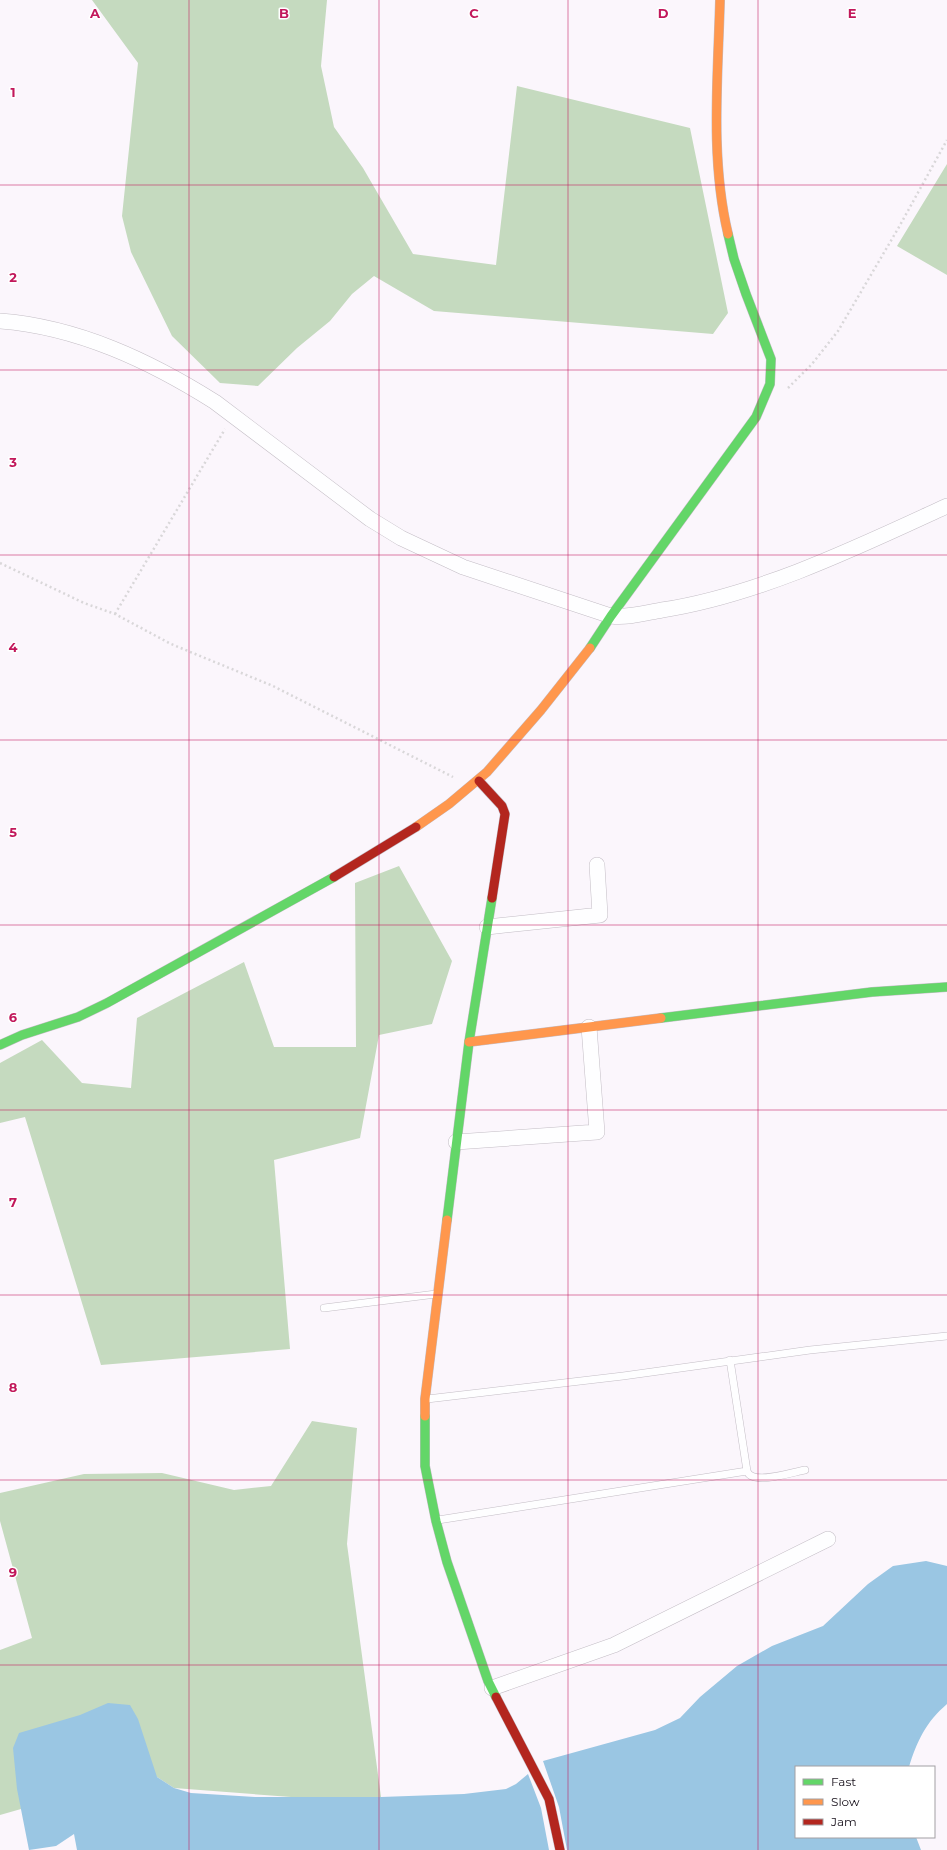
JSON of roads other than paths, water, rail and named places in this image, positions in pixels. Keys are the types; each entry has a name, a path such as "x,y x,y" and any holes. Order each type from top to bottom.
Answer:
{"street":[{"path":"0,1045 28,1032 71,1020 112,1000 387,846 418,827 479,781 536,717 572,673 594,643 611,616 756,417 770,384 771,359 741,280 722,208 716,144 720,0"},
{"path":"0,321 29,324 70,333 123,352 191,387 234,415 370,519 401,538 463,566 611,616 622,617 678,608 758,585 838,555 947,506"},
{"path":"479,781 502,806 505,814 468,1042 425,1399 425,1466 436,1521 447,1562 492,1688 549,1799 560,1850"},
{"path":"487,927 600,915 597,865"},
{"path":"468,1042 872,992 947,987"},
{"path":"456,1142 597,1132 589,1027"},
{"path":"492,1688 614,1645 828,1539"}],"lane":[{"path":"324,1308 438,1294"},
{"path":"425,1399 623,1376 730,1360 947,1336"},
{"path":"730,1360 747,1471 749,1475 752,1477 762,1478 805,1470"},
{"path":"436,1521 747,1471"}],"water":[{"path":"926,1561 947,1566 947,1704 933,1718 923,1732 909,1766 795,1766 795,1838 916,1838 921,1850 567,1850 559,1807 543,1761 655,1730 680,1718 700,1697 737,1666 772,1646 823,1626 868,1584 893,1566"},
{"path":"108,1703 130,1705 138,1719 157,1777 174,1788 191,1793 255,1797 381,1797 464,1794 506,1789 516,1784 528,1774 541,1808 549,1850 77,1850 74,1834 56,1846 29,1850 17,1789 13,1748 19,1733 80,1715"}]}
